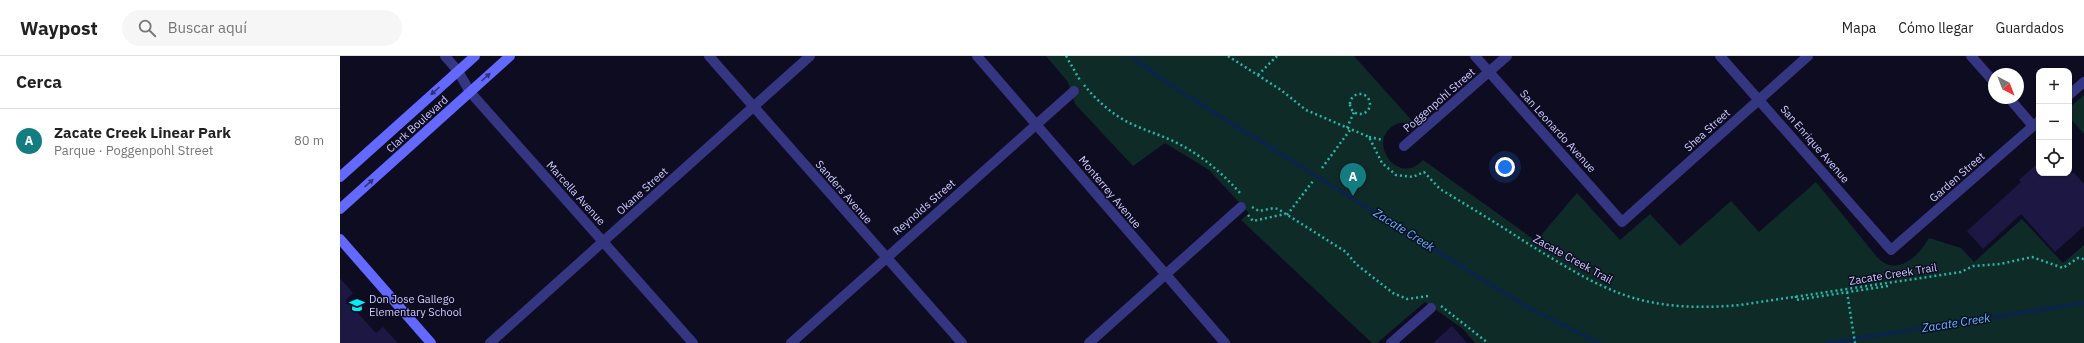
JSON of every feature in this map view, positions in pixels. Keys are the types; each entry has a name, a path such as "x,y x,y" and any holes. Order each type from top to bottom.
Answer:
{"main road":[{"name":"Clark Boulevard","path":"340,177 475,56"},
{"name":"Clark Boulevard","path":"340,209 510,56"},
{"path":"340,239 431,343"}],"street":[{"name":"Marcella Avenue","path":"445,56 458,71 470,92 693,343"},
{"name":"Sanders Avenue","path":"709,56 962,343"},
{"name":"Okane Street","path":"490,343 810,56"},
{"name":"Monterrey Avenue","path":"977,56 1225,343"},
{"name":"San Leonardo Avenue","path":"1475,56 1622,222"},
{"name":"Poggenpohl Street","path":"1404,146 1507,56"},
{"name":"San Enrique Avenue","path":"1720,56 1760,99 1891,250"},
{"name":"Shea Street","path":"1622,222 1808,56"},
{"path":"1971,56 1988,75"},
{"path":"2072,93 2084,82"},
{"name":"Reynolds Street","path":"791,343 1074,91"},
{"path":"2014,104 2036,124"},
{"name":"Garden Street","path":"1891,250 2036,124"},
{"path":"1089,343 1165,274 1246,204"},
{"path":"1391,343 1434,304"}],"path":[{"path":"1066,56 1077,77 1090,93 1113,113 1132,125 1162,135 1200,156 1220,171 1246,204 1254,221 1286,215 1313,181"},
{"path":"1228,56 1258,75 1306,110 1350,130 1383,140"},
{"path":"1258,75 1277,56"},
{"path":"1364,94 1370,103 1368,109 1363,113 1354,112 1350,106 1350,100 1355,95 1364,94"},
{"path":"1347,128 1354,112"},
{"path":"1322,168 1350,130"},
{"name":"Zacate Creek Trail","path":"1369,137 1382,163 1396,175 1413,177 1424,172 1440,189 1566,267 1601,286 1640,300 1673,306 1708,308 1727,306 1961,272 1973,266 2000,264 2032,258 2063,268 2078,258"},
{"path":"1246,204 1258,211 1274,208 1286,215 1346,252 1356,264 1393,293 1407,299 1428,296 1434,304 1488,343"},
{"path":"2078,258 2084,255"},
{"path":"2078,258 2084,259"},
{"path":"1796,296 1796,300 1888,286 1888,283"},
{"path":"1847,292 1855,343"}],"green space":[{"path":"1046,56 1354,56 1415,124 1399,123 1389,130 1384,138 1384,148 1387,157 1394,164 1403,168 1413,167 1423,160 1536,241 1577,193 1620,240 1650,214 1680,246 1731,201 1759,232 1816,182 1877,257 1884,263 1891,265 1898,265 1912,258 1919,252 1929,238 1961,248 1974,262 2022,219 2063,263 2084,245 2084,343 1475,343 1463,329 1425,302 1377,343 1372,343 1241,220 1249,213 1209,170 1165,143 1133,166 1075,104 1068,82"},
{"path":"2084,95 2084,134 2072,120 2072,105"}],"building":[{"path":"2036,165 2036,176 2072,176 2072,173 2074,173 2084,184 2084,226 2055,252 2021,214 1983,249 1967,231 2021,182 2019,180"},
{"path":"340,278 353,293 346,300 376,333 383,327 398,343 340,343"},
{"path":"1452,326 1467,343 1433,343"}],"waterway":[{"name":"Zacate Creek","path":"1133,56 1138,62 1175,88 1527,307 1599,343"},
{"name":"Zacate Creek","path":"1828,343 2084,303"}],"place":[{"name":"Zacate Creek Linear Park","path":"1353,196"},
{"name":"Don Jose Gallego Elementary School","path":"357,305"}]}
